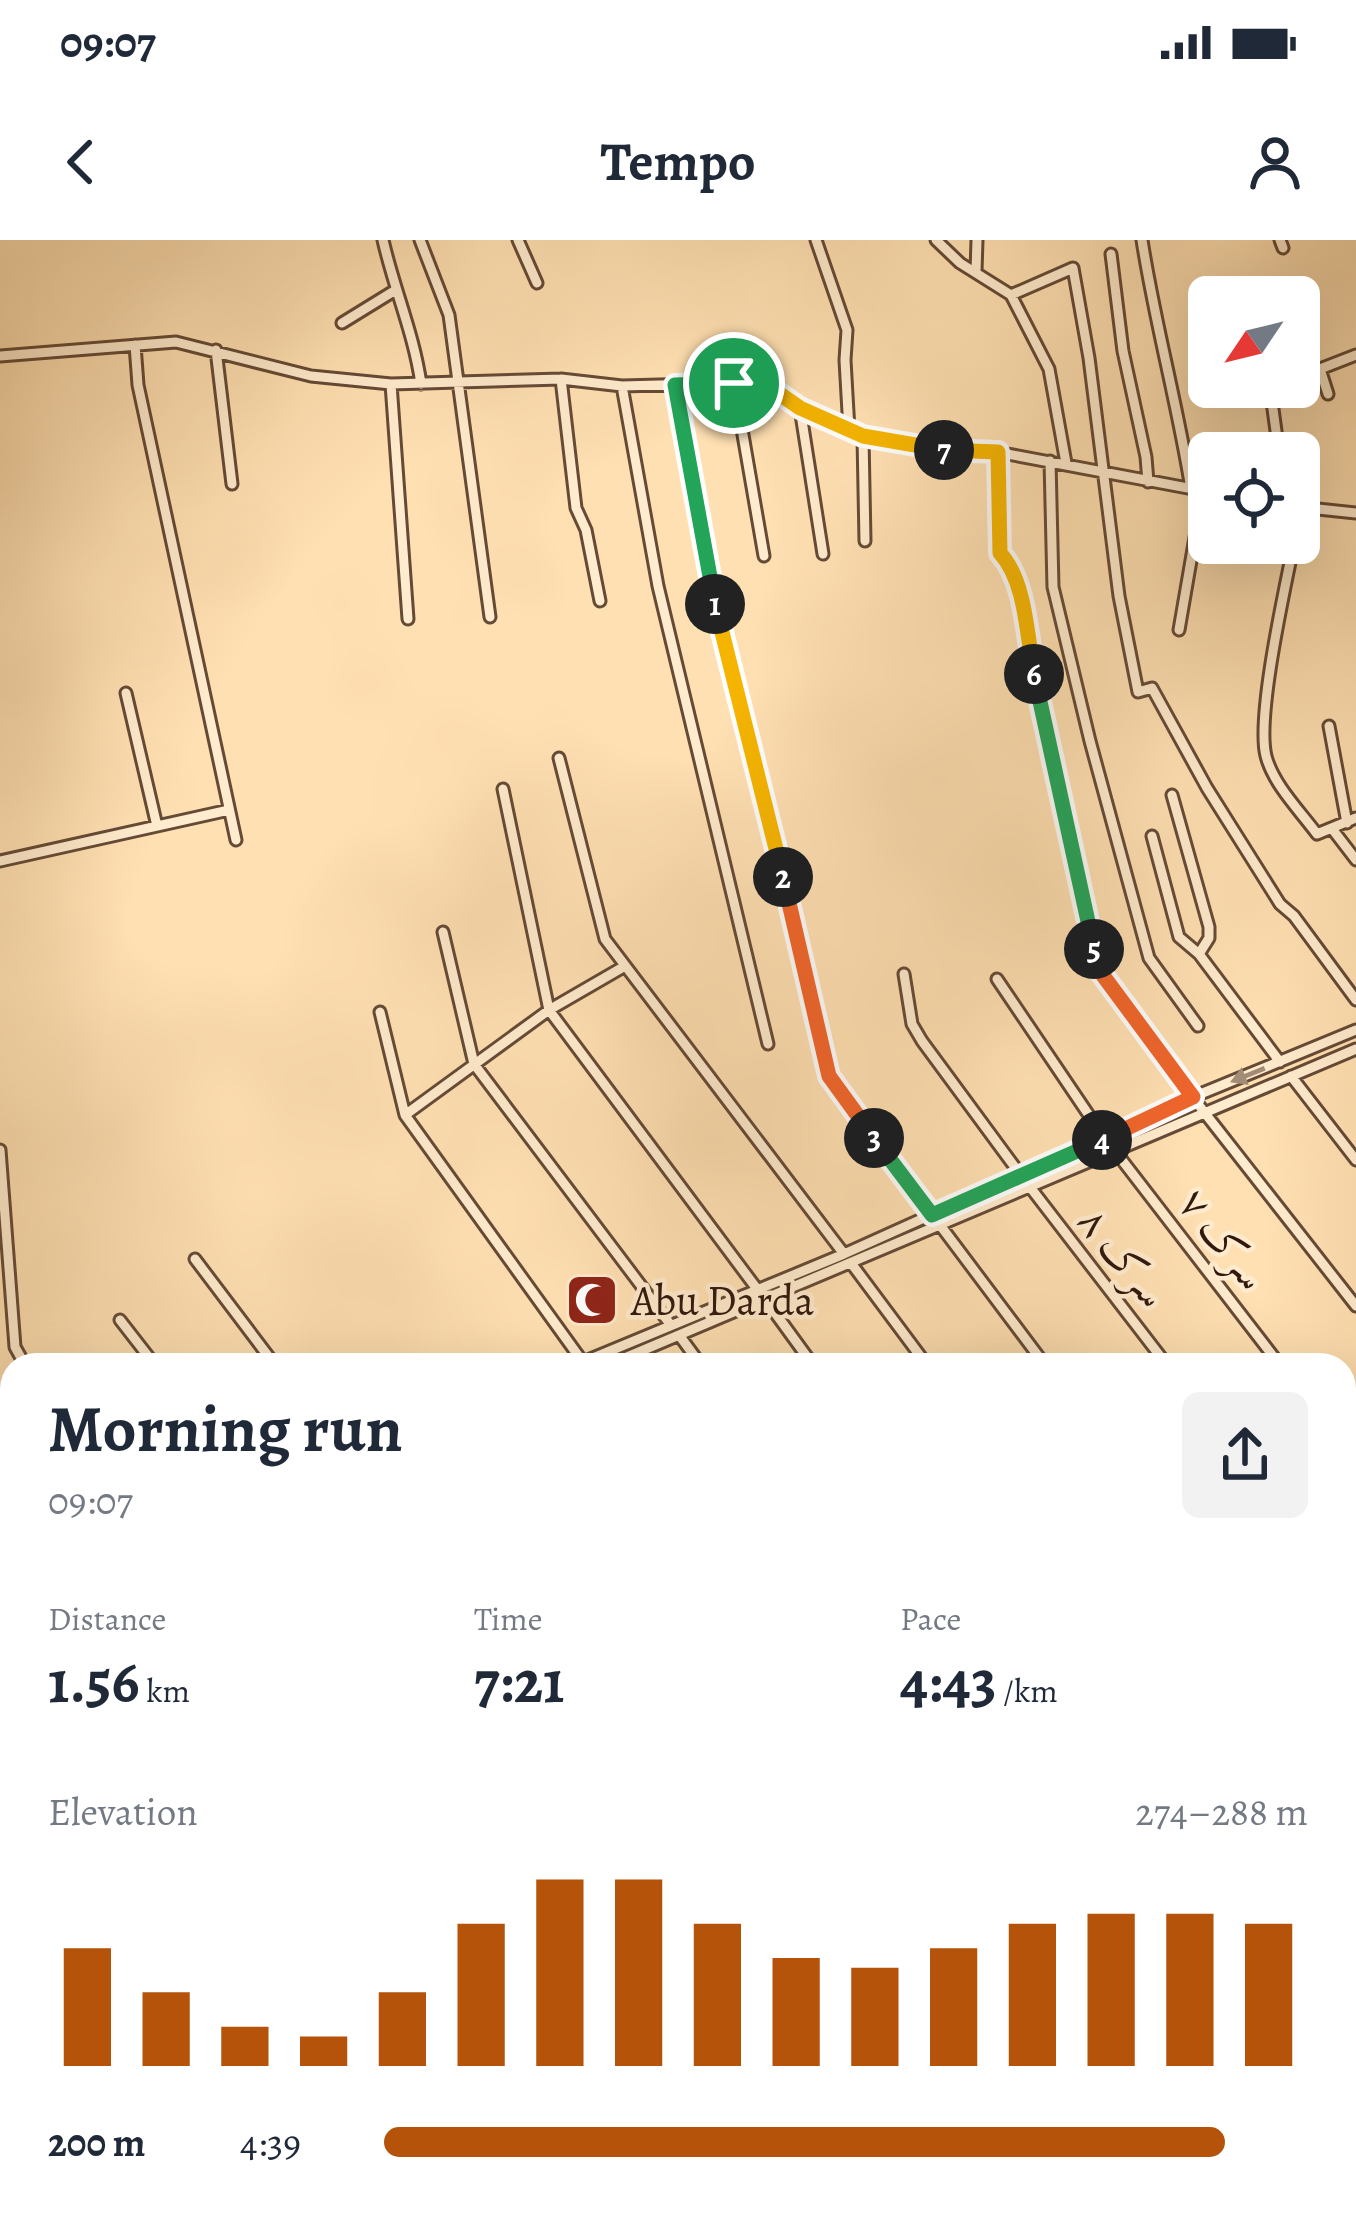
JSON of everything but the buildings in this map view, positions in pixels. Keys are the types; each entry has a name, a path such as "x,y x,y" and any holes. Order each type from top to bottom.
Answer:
{"street":[{"path":"382,240 394,291 415,340 421,384"},
{"path":"420,240 449,315 490,617"},
{"path":"518,240 537,284"},
{"path":"816,240 847,330 850,430"},
{"path":"936,240 1011,295 1049,369 1066,463"},
{"path":"976,272 977,240"},
{"path":"1142,240 1157,334 1188,454"},
{"path":"1111,254 1123,351 1148,482"},
{"path":"1011,295 1073,268 1119,596 1138,692 1152,688 1207,788 1280,904 1356,1000"},
{"path":"342,323 394,291"},
{"path":"0,356 176,342 311,376 391,384 561,379 622,386 734,383 774,390 800,408 863,436 949,451 1050,460 1188,489"},
{"path":"135,345 138,385 236,840"},
{"path":"216,350 232,484"},
{"path":"1328,394 1320,369 1356,355"},
{"path":"561,379 576,508 586,530 600,601"},
{"path":"734,383 764,556"},
{"path":"391,384 408,619"},
{"path":"675,385 721,635 829,1076 932,1215"},
{"path":"622,386 658,586 768,1044"},
{"path":"800,408 823,554"},
{"path":"863,436 865,541"},
{"path":"998,452 1000,553 1017,588 1099,970 1356,1306"},
{"path":"1050,460 1053,587 1090,741 1149,958 1198,1026"},
{"path":"1320,511 1356,513"},
{"path":"1179,630 1189,564"},
{"path":"1290,564 1264,718 1264,751 1276,778 1317,834 1352,820 1329,726"},
{"path":"126,693 157,826"},
{"path":"559,758 605,939 919,1353"},
{"path":"503,789 549,1010 804,1353"},
{"path":"1172,795 1209,927 1209,938 1199,954"},
{"path":"0,861 229,810"},
{"path":"1333,830 1356,860"},
{"path":"1152,836 1179,937 1199,954 1280,1061"},
{"path":"443,932 474,1064 670,1324"},
{"path":"405,1114 549,1010 625,966"},
{"path":"904,974 912,1024 1021,1174"},
{"path":"997,979 1105,1139"},
{"path":"380,1012 405,1114 573,1353"},
{"path":"847,1258 1021,1174 1356,1030"},
{"path":"636,1353 761,1294 940,1225 1356,1049"},
{"path":"1291,1076 1356,1160"},
{"path":"0,1150 19,1353"},
{"name":"سرک ۷","path":"1115,1150 1271,1353"},
{"name":"سرک ۸","path":"1030,1186 1158,1353"},
{"path":"940,1225 1036,1353"},
{"path":"195,1259 266,1353"},
{"path":"605,1353 670,1324 761,1294"},
{"path":"121,1320 146,1353"},
{"path":"679,1335 692,1353"}],"place":[{"name":"Abu Darda","path":"592,1300"}],"route":[{"path":"734,383 774,390 800,408 863,436 949,451 998,452 1000,553 1017,588 1099,970 1193,1097 932,1215 829,1076 721,635 675,385 734,383"}]}
